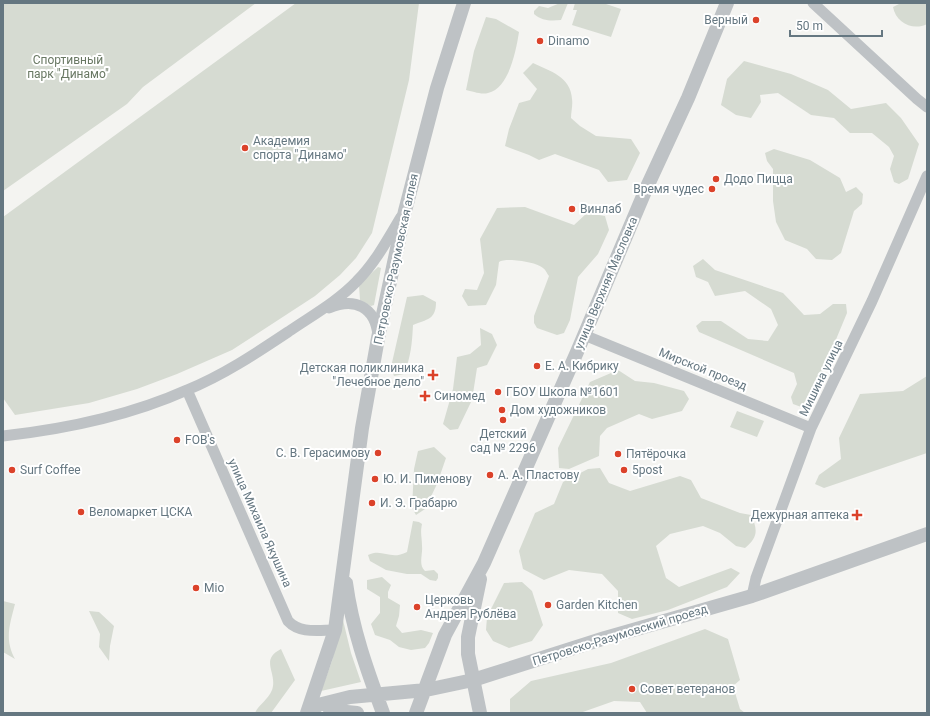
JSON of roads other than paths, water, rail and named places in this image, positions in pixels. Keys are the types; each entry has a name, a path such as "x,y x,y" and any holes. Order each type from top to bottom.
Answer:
{"street":[{"name":"Петровско-Разумовская аллея","path":"308,713 335,630 362,428 378,338 405,211 437,88 464,3"},
{"name":"улица Верхняя Масловка","path":"416,713 446,635 484,563 646,189 694,84 727,3"},
{"path":"812,3 927,108"},
{"name":"Мишина улица","path":"752,596 756,578 811,428 872,301 927,176"},
{"path":"3,436 80,424 112,416 150,405 187,390 222,373 261,350 318,312 349,288 369,268 405,211"},
{"path":"318,312 338,304 351,303 357,305 370,312 377,327 378,338"},
{"name":"Мирской проезд","path":"584,335 811,428"},
{"name":"улица Михаила Якушина","path":"187,390 288,621 300,630 335,630"},
{"name":"Петровско-Разумовский проезд","path":"308,713 318,705 330,701 361,695 426,690 473,680 605,638 752,596 927,534"},
{"name":"улица Верхняя Масловка","path":"480,713 468,654 468,637 484,563"},
{"name":"Петровско-Разумовская аллея","path":"344,566 348,599 360,650 383,713"},
{"path":"330,713 337,711 357,713"}],"place":[{"name":"Верный","path":"756,20"},
{"name":"Dinamo","path":"540,41"},
{"name":"Академия спорта \"Динамо\"","path":"245,148"},
{"name":"Додо Пицца","path":"716,179"},
{"name":"Время чудес","path":"712,189"},
{"name":"Винлаб","path":"572,209"},
{"name":"Е. А. Кибрику","path":"537,366"},
{"name":"Детская поликлиника \"Лечебное дело\"","path":"433,375"},
{"name":"ГБОУ Школа №1601","path":"498,392"},
{"name":"Синомед","path":"425,396"},
{"name":"Дом художников","path":"502,410"},
{"name":"Детский сад № 2296","path":"503,420"},
{"name":"FOB's","path":"177,440"},
{"name":"С. В. Герасимову","path":"378,453"},
{"name":"Пятёрочка","path":"618,454"},
{"name":"Surf Coffee","path":"12,470"},
{"name":"5post","path":"624,470"},
{"name":"А. А. Пластову","path":"490,475"},
{"name":"Ю. И. Пименову","path":"375,479"},
{"name":"И. Э. Грабарю","path":"372,503"},
{"name":"Веломаркет ЦСКА","path":"81,512"},
{"name":"Дежурная аптека","path":"857,515"},
{"name":"Mio","path":"196,588"},
{"name":"Garden Kitchen","path":"548,605"},
{"name":"Церковь Андрея Рублёва","path":"417,607"},
{"name":"Совет ветеранов","path":"632,689"}],"park label":[{"name":"Спортивный парк \"Динамо\"","path":"68,67"}]}
